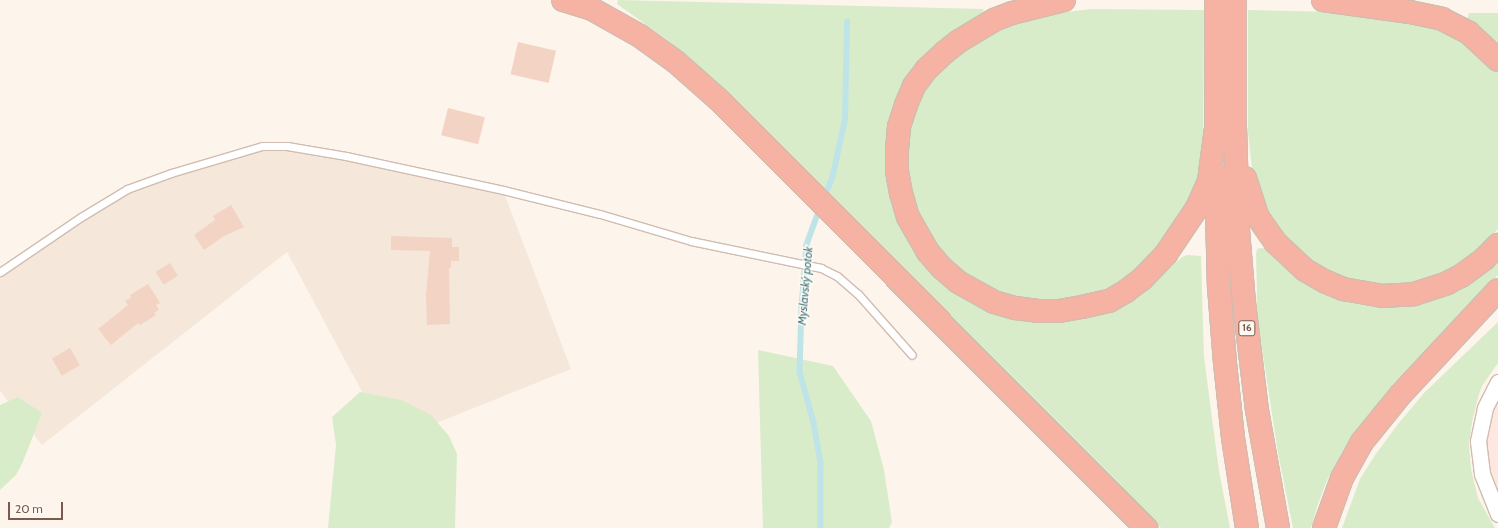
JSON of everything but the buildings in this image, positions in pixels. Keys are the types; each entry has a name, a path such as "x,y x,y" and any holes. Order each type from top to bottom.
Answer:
{"highway":[{"path":"563,0 590,8 614,20 640,36 676,62 719,100 798,177 1146,528"},
{"path":"1064,0 1000,18 959,41 926,70 914,86 906,105 899,127 897,148 897,171 904,205 908,217 928,252 942,268 958,282 994,302 1015,308 1038,311 1059,312 1109,301 1142,279 1166,254 1205,193 1226,127"},
{"name":"16","path":"1216,0 1226,127 1238,230 1244,303 1257,410 1278,528"},
{"name":"16","path":"1235,0 1226,127 1219,287 1232,430 1247,528"},
{"path":"1324,0 1410,12 1442,20 1468,33 1498,60"},
{"path":"1226,127 1244,174 1257,216 1265,230 1289,257 1305,270 1324,281 1343,289 1364,294 1397,296 1414,294 1447,284 1461,276 1484,259 1498,245"},
{"path":"1324,528 1342,478 1362,442 1401,394 1498,290"}],"street":[{"path":"1498,382 1485,408 1478,441 1482,474 1498,514"}],"lane":[{"path":"0,272 81,217 127,189 171,173 262,146 287,146 346,156 503,190 600,214 691,241 781,261 821,268 837,276 858,294 912,355"}],"shaded area":[{"path":"262,146 287,146 503,190 571,369 389,442 287,252 42,445 0,391 0,272 127,189"},
{"path":"1498,382 1498,514 1479,456"}],"green space":[{"path":"618,0 983,9 984,10 980,17 968,22 936,45 906,79 900,225 915,253 932,272 1019,318 1158,278 1182,257 1187,255 1201,256 1204,357 1219,471 1230,528 1161,528 1116,480 722,87 669,41 617,4"},
{"path":"1091,9 1204,10 1203,162 1199,181 1173,229 1147,261 1111,286 1091,295 1051,302 1022,298 1001,292 965,274 951,263 937,246 918,213 912,197 908,173 908,148 914,110 925,88 949,60 989,34 1033,16"},
{"path":"1248,10 1340,12 1417,23 1450,31 1487,60 1498,74 1498,229 1485,244 1464,262 1445,275 1424,282 1387,287 1336,277 1299,254 1268,217 1257,190 1252,169 1248,132"},
{"path":"1469,13 1498,13 1498,45 1488,34 1467,20"},
{"path":"1257,249 1267,249 1360,302 1498,259 1498,275 1392,385 1342,452 1328,478 1311,528 1293,528 1278,453 1256,309 1256,254"},
{"path":"1498,322 1498,363 1482,386 1479,394 1472,422 1469,445 1471,469 1478,498 1495,528 1342,528 1360,479 1375,455 1398,424 1424,393"},
{"path":"758,350 833,366 871,421 884,470 892,522 889,528 763,528"},
{"path":"360,392 401,400 431,415 449,436 457,454 455,528 328,528 336,445 332,417"},
{"path":"18,397 42,413 22,464 16,475 0,490 0,405"}],"waterway":[{"name":"Myslavský potok","path":"824,199 833,175 845,119 847,22"},
{"name":"Myslavský potok","path":"820,209 807,245 802,307 800,372 814,423 821,463 821,528"}]}
